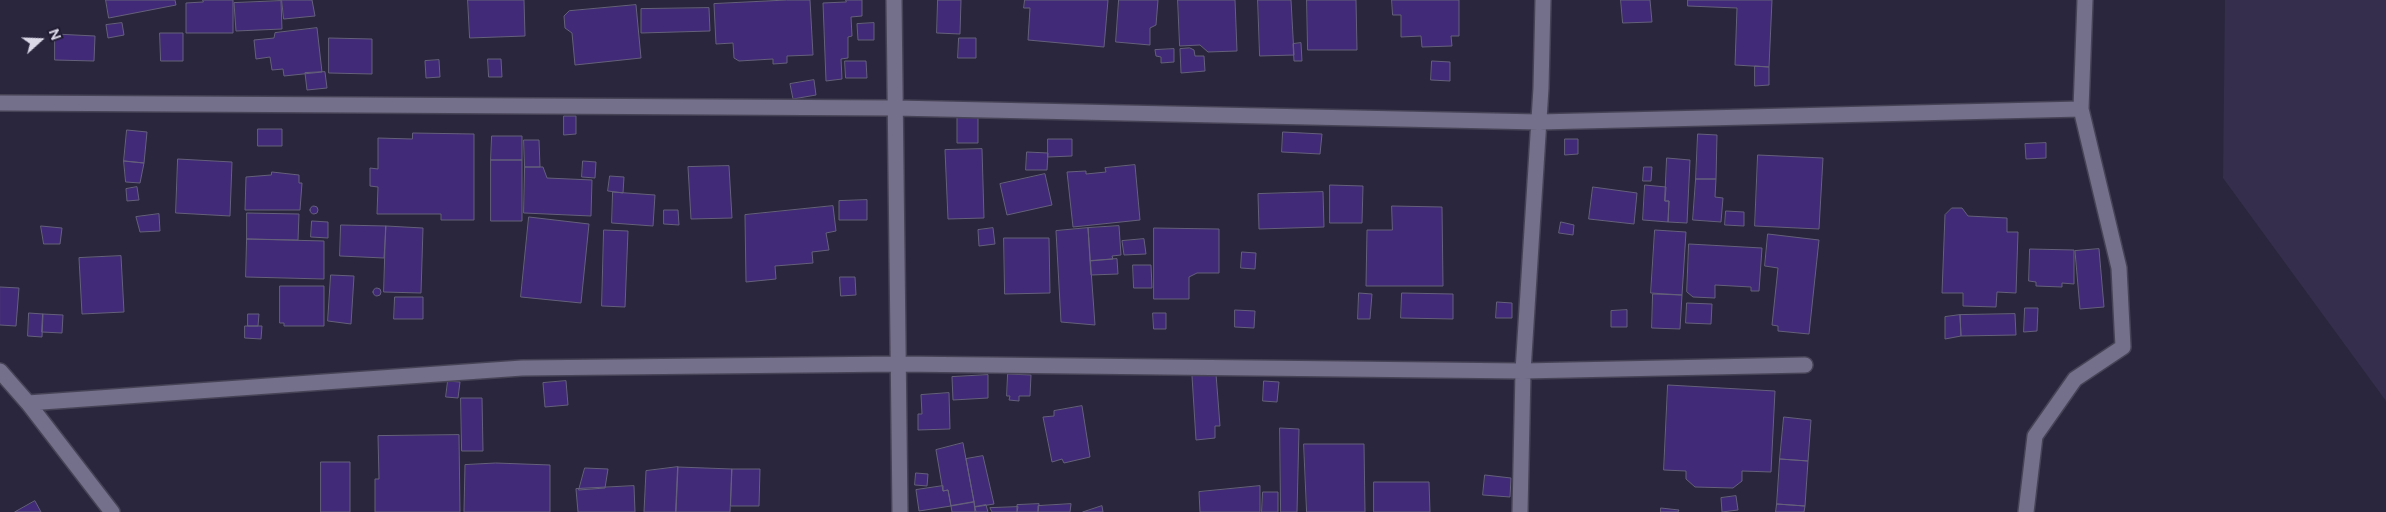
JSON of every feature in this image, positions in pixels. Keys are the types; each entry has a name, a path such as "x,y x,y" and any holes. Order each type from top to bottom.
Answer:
{"street":[{"path":"894,0 900,512"},
{"path":"1520,512 1523,371 1544,0"},
{"path":"2026,512 2035,436 2075,379 2122,348 2119,268 2081,109 2085,0"},
{"path":"0,104 895,108 1538,122 2081,109"},
{"path":"28,403 522,368 898,364 1523,371 1805,365"},
{"path":"0,371 28,403 112,512"}],"shaded area":[{"path":"2225,0 2386,0 2386,401 2223,178"}],"building":[{"path":"106,0 175,0 176,5 109,18"},
{"path":"203,0 233,0 233,33 186,33 186,3 203,2"},
{"path":"282,0 312,0 315,16 284,19"},
{"path":"468,0 524,0 525,36 470,38"},
{"path":"810,0 813,55 787,56 787,63 773,64 773,59 739,61 734,58 733,43 716,44 714,4"},
{"path":"846,0 862,0 862,16 851,17 852,36 848,37 848,58 841,59 842,79 826,81 823,3 846,2"},
{"path":"938,0 961,0 960,34 937,33"},
{"path":"1025,0 1108,0 1104,47 1028,40 1030,8 1024,8"},
{"path":"1119,0 1158,0 1156,25 1150,28 1150,45 1116,42"},
{"path":"1178,0 1235,0 1237,51 1208,52 1200,45 1180,46"},
{"path":"1258,0 1291,0 1294,55 1260,56"},
{"path":"1307,0 1356,0 1357,50 1308,50"},
{"path":"1392,0 1459,0 1459,36 1451,36 1452,46 1422,47 1421,36 1401,37 1401,15 1393,15"},
{"path":"1621,0 1650,0 1652,22 1623,23"},
{"path":"1688,0 1772,0 1769,67 1735,65 1737,8 1688,6"},
{"path":"281,1 282,29 236,31 234,3"},
{"path":"636,5 641,58 575,65 572,33 565,28 564,16 569,11"},
{"path":"709,8 710,31 641,33 641,9"},
{"path":"122,23 124,35 108,38 106,25"},
{"path":"874,23 874,40 858,40 857,24"},
{"path":"317,28 322,72 284,76 283,69 272,70 270,57 256,59 254,40 274,38 275,33"},
{"path":"160,33 183,33 183,61 161,61"},
{"path":"55,34 95,36 94,61 55,60"},
{"path":"329,38 372,39 372,74 329,73"},
{"path":"959,38 976,38 976,58 958,58"},
{"path":"1301,43 1302,61 1294,61 1293,44"},
{"path":"1190,48 1194,50 1195,56 1204,56 1205,71 1181,73 1180,49"},
{"path":"1174,49 1174,62 1161,63 1161,57 1156,56 1155,50"},
{"path":"488,59 501,59 502,77 489,77"},
{"path":"439,60 440,77 426,78 425,61"},
{"path":"845,61 866,61 867,78 846,78"},
{"path":"1432,61 1450,62 1450,81 1431,80"},
{"path":"1755,66 1769,67 1769,85 1755,86"},
{"path":"325,72 327,88 307,90 305,73"},
{"path":"814,80 816,95 793,99 790,84"},
{"path":"564,116 576,116 576,134 564,135"},
{"path":"978,117 978,143 957,143 957,118"},
{"path":"258,129 282,129 282,146 258,146"},
{"path":"127,130 147,132 144,163 124,161"},
{"path":"1283,132 1322,134 1320,154 1282,152"},
{"path":"413,133 474,134 474,220 441,220 441,214 377,214 378,187 370,186 370,168 378,169 378,138 412,139"},
{"path":"1698,134 1717,135 1716,179 1696,179"},
{"path":"492,136 522,136 522,160 491,160"},
{"path":"1048,139 1072,139 1072,156 1048,157"},
{"path":"1565,139 1578,139 1578,154 1565,155"},
{"path":"524,140 539,140 540,167 525,167"},
{"path":"2046,143 2046,158 2026,159 2025,144"},
{"path":"982,149 984,218 948,219 945,150"},
{"path":"1027,152 1048,153 1047,170 1026,170"},
{"path":"1758,155 1823,158 1819,229 1755,226"},
{"path":"1667,158 1690,160 1687,223 1668,222 1669,201 1665,201"},
{"path":"178,159 232,162 230,216 176,213"},
{"path":"491,160 522,160 522,221 491,221"},
{"path":"124,161 144,163 140,183 126,182"},
{"path":"583,161 596,162 595,178 582,177"},
{"path":"1135,165 1140,220 1073,227 1067,172 1086,171 1086,174 1106,172 1105,168"},
{"path":"729,166 732,218 691,219 688,167"},
{"path":"525,167 543,167 547,178 592,180 591,216 524,213"},
{"path":"1644,167 1652,167 1651,181 1643,181"},
{"path":"272,172 299,175 299,183 302,183 300,210 245,210 246,177 271,175"},
{"path":"1045,174 1052,205 1007,215 1000,184"},
{"path":"610,176 624,177 623,193 608,191"},
{"path":"1696,179 1716,179 1715,197 1723,198 1721,222 1693,220"},
{"path":"1330,185 1363,186 1362,223 1330,223"},
{"path":"1645,185 1666,187 1665,201 1669,201 1668,222 1643,220"},
{"path":"137,187 139,200 127,201 126,189"},
{"path":"1593,187 1637,193 1634,224 1589,219"},
{"path":"613,192 655,195 653,226 612,223"},
{"path":"1323,192 1324,227 1259,229 1258,194"},
{"path":"867,200 867,220 839,220 839,201"},
{"path":"314,206 318,210 314,214 310,210"},
{"path":"833,206 836,231 826,233 829,250 812,252 813,263 775,266 776,279 746,282 745,215"},
{"path":"1392,206 1442,207 1443,286 1366,286 1367,230 1392,230"},
{"path":"1952,208 1962,208 1968,216 2007,218 2007,232 2018,232 2016,293 1997,292 1996,307 1963,306 1963,293 1942,293 1945,215"},
{"path":"664,210 678,210 679,225 664,224"},
{"path":"1726,211 1744,212 1744,226 1725,225"},
{"path":"247,213 299,214 298,240 247,239"},
{"path":"159,214 160,231 140,232 136,217"},
{"path":"529,217 589,224 581,303 521,297"},
{"path":"312,221 328,222 328,238 311,237"},
{"path":"1561,222 1574,225 1573,235 1559,233"},
{"path":"341,225 386,226 384,258 340,256"},
{"path":"41,226 62,228 60,244 44,244"},
{"path":"386,226 423,228 421,293 384,292"},
{"path":"1119,226 1121,255 1112,256 1113,259 1090,261 1088,228"},
{"path":"993,228 995,244 979,246 978,230"},
{"path":"1088,228 1095,325 1061,322 1056,231"},
{"path":"1154,228 1219,229 1219,273 1197,273 1189,277 1189,299 1154,299"},
{"path":"604,230 628,231 625,307 602,306"},
{"path":"1655,230 1686,232 1682,295 1651,293"},
{"path":"1768,234 1819,240 1809,334 1778,331 1778,326 1772,325 1778,268 1765,266"},
{"path":"1004,238 1049,238 1050,293 1005,294"},
{"path":"247,239 324,241 324,279 246,277"},
{"path":"1144,239 1146,254 1124,255 1122,241"},
{"path":"1689,244 1762,248 1759,291 1751,291 1751,287 1715,285 1715,298 1693,297 1687,292"},
{"path":"2030,249 2074,250 2074,284 2062,283 2062,287 2036,286 2036,282 2029,281"},
{"path":"2099,249 2104,307 2080,309 2075,251"},
{"path":"1242,252 1256,253 1255,269 1241,268"},
{"path":"121,256 124,312 82,314 79,258"},
{"path":"1117,259 1118,274 1091,275 1090,261"},
{"path":"1133,265 1151,265 1152,288 1134,288"},
{"path":"331,275 354,276 351,324 328,321"},
{"path":"840,277 855,277 856,295 841,296"},
{"path":"280,286 324,286 324,326 284,326 284,323 280,323"},
{"path":"0,287 19,288 16,326 0,325"},
{"path":"377,288 381,292 377,296 373,292"},
{"path":"1359,293 1372,294 1370,319 1358,319"},
{"path":"1402,293 1453,294 1453,319 1401,318"},
{"path":"1653,294 1682,295 1680,329 1652,328"},
{"path":"395,297 423,297 423,319 394,319"},
{"path":"1497,302 1512,303 1512,318 1496,318"},
{"path":"1687,303 1712,304 1711,324 1686,323"},
{"path":"2025,308 2038,308 2037,331 2024,332"},
{"path":"1235,310 1255,311 1254,328 1235,327"},
{"path":"1627,310 1627,327 1611,327 1611,311"},
{"path":"29,313 43,314 42,337 28,336"},
{"path":"1153,313 1166,313 1166,329 1154,329"},
{"path":"43,314 63,315 62,333 42,332"},
{"path":"248,314 259,314 258,326 248,326"},
{"path":"2015,314 2016,335 1961,336 1960,315"},
{"path":"1960,315 1961,336 1945,339 1945,317"},
{"path":"245,326 262,326 261,339 245,338"},
{"path":"1008,374 1031,375 1030,396 1019,396 1019,401 1009,400 1010,396 1007,396"},
{"path":"1216,374 1220,426 1215,426 1215,438 1196,440 1192,376"},
{"path":"988,375 988,398 953,400 952,377"},
{"path":"448,381 460,382 458,398 446,397"},
{"path":"566,381 568,405 545,407 543,383"},
{"path":"1264,381 1279,382 1277,402 1263,401"},
{"path":"1668,385 1775,391 1771,472 1742,471 1742,481 1733,488 1695,487 1686,479 1686,471 1664,470"},
{"path":"949,393 950,429 918,430 918,414 922,414 921,395"},
{"path":"461,398 482,398 483,451 462,451"},
{"path":"1082,406 1090,457 1064,463 1062,459 1052,462 1043,417 1054,416 1054,411"},
{"path":"1784,417 1811,420 1808,461 1780,459"},
{"path":"1280,428 1299,429 1297,512 1281,512"},
{"path":"459,435 460,512 375,512 375,479 379,479 378,436"},
{"path":"963,443 974,502 951,506 948,490 943,491 936,450"},
{"path":"1304,444 1364,444 1365,512 1307,512"},
{"path":"983,456 994,504 975,507 966,459"},
{"path":"1780,459 1808,461 1805,506 1777,504"},
{"path":"321,462 350,462 350,512 321,512"},
{"path":"496,463 550,465 550,512 464,512 465,465"},
{"path":"678,467 732,469 730,512 676,512"},
{"path":"678,467 676,512 644,512 646,471"},
{"path":"585,468 608,469 605,488 579,490"},
{"path":"732,469 760,469 759,506 731,506"},
{"path":"916,473 928,474 927,486 915,485"},
{"path":"1485,475 1511,478 1510,497 1483,495"},
{"path":"1374,482 1429,482 1430,512 1374,512"},
{"path":"634,486 635,512 578,512 576,489"},
{"path":"943,486 943,491 948,490 951,506 919,511 916,490"},
{"path":"1260,486 1260,512 1200,512 1199,492"},
{"path":"1263,492 1278,492 1278,512 1262,512"},
{"path":"1736,496 1738,510 1722,512 1721,498"},
{"path":"35,501 41,512 15,512"},
{"path":"974,502 975,512 952,512 951,506"},
{"path":"1039,504 1038,512 1017,512 1017,505"},
{"path":"1071,504 1070,512 1038,512 1038,506"},
{"path":"1777,504 1805,506 1804,512 1776,512"},
{"path":"986,505 988,512 976,512 975,507"},
{"path":"1102,506 1103,512 1083,512"},
{"path":"1018,507 1017,512 992,512 990,508"},
{"path":"1661,508 1679,510 1678,512 1661,512"}]}
